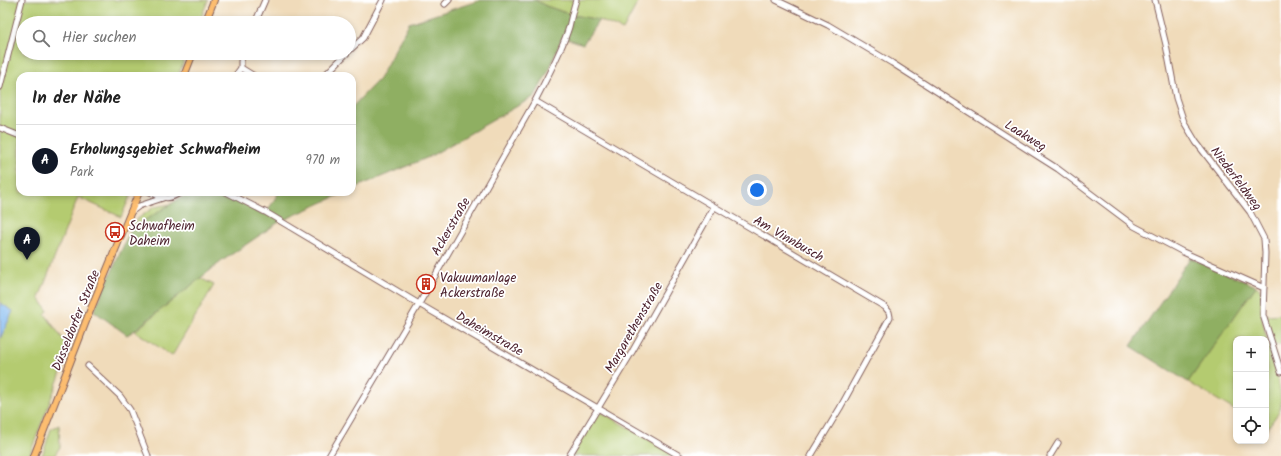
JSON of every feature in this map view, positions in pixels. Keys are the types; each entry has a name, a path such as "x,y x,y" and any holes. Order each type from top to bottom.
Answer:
{"main road":[{"path":"208,16 214,0"},
{"path":"186,72 190,60"},
{"name":"Düsseldorfer Straße","path":"34,456 90,311 137,196"}],"street":[{"path":"18,16 22,0"},
{"path":"258,16 265,0"},
{"path":"356,44 365,34 383,0"},
{"name":"Ackerstraße","path":"329,456 419,304 535,101 552,68 563,42 569,27 576,0"},
{"name":"Laakweg","path":"776,0 828,25 892,63 1058,169 1134,226 1183,252 1264,288"},
{"name":"Niederfeldweg","path":"1155,0 1166,45 1176,98 1184,122 1196,142 1250,212 1264,239 1263,315 1281,372"},
{"path":"0,87 16,24"},
{"path":"241,60 242,68 248,72"},
{"path":"328,72 340,60"},
{"path":"238,72 242,68"},
{"name":"Am Vinnbusch","path":"535,101 885,307 889,312 890,317 840,408 811,456"},
{"path":"0,128 16,134"},
{"path":"158,196 162,198"},
{"path":"131,212 139,206 162,198 175,196"},
{"name":"Daheimstraße","path":"234,196 268,213 419,304 680,456"},
{"name":"Margarethenstraße","path":"569,456 632,352 714,207"},
{"path":"88,366 120,396 130,410 148,456"},
{"path":"1050,456 1058,443"}],"green space":[{"path":"0,0 208,0 202,16 16,16 16,60 184,60 180,72 16,72 16,196 130,196 121,217 78,197 39,298 48,311 45,314 70,349 29,456 0,456"},
{"path":"481,0 535,0 546,6 569,14 599,20 583,44 562,37 550,68 535,96 429,157 356,187 356,103 379,79 409,23"},
{"path":"535,0 639,0 623,30 599,20 569,14 546,6"},
{"path":"184,196 228,196 265,215 277,196 337,196 279,222 222,261 127,335 94,311 131,229"},
{"path":"171,204 131,229 136,220 154,207"},
{"path":"1190,258 1256,286 1188,382 1131,346"},
{"path":"200,278 214,285 172,356 135,331"},
{"path":"1256,286 1259,288 1261,294 1261,311 1266,336 1233,336 1233,409 1188,382"},
{"path":"1281,314 1281,345 1274,345 1265,315"},
{"path":"1269,346 1276,370 1280,393 1281,405 1269,426"},
{"path":"599,412 601,412 677,456 571,456"},
{"path":"59,425 60,447 54,456 42,456 51,429"}],"water":[{"path":"0,303 13,311 0,339"}],"place":[{"name":"Schwafheim Daheim","path":"115,232"},
{"name":"Erholungsgebiet Schwafheim","path":"27,260"},
{"name":"Vakuumanlage Ackerstraße","path":"426,284"}]}
